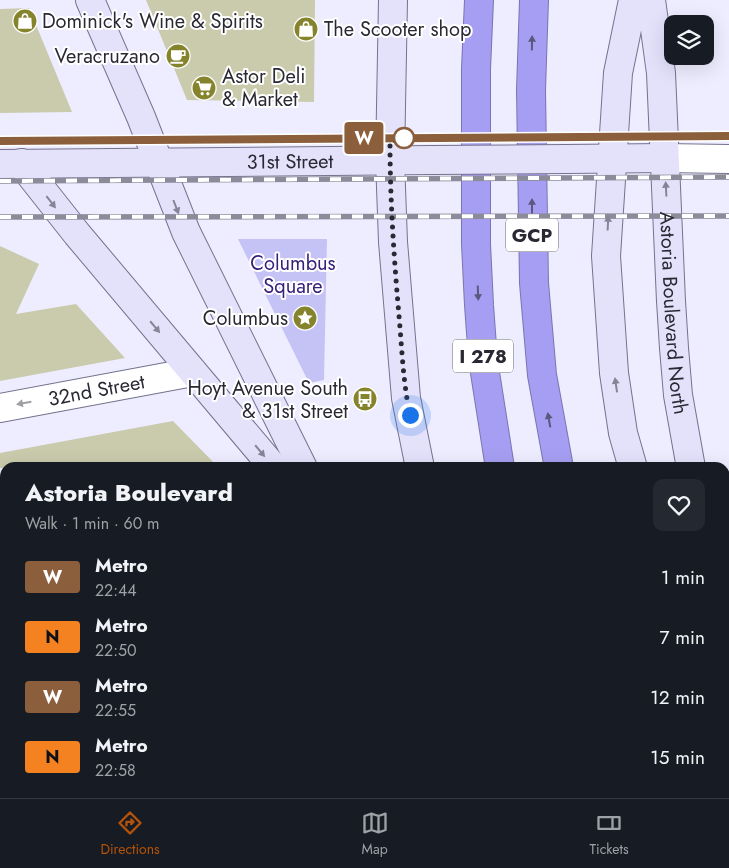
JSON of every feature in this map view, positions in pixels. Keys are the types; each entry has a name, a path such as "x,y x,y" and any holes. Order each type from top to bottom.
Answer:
{"highway":[{"name":"I 278","path":"479,0 476,69 478,305 483,360 499,462"},
{"name":"GCP","path":"534,0 531,90 534,283 542,375 558,462"}],"main road":[{"path":"90,0 159,162 186,232 299,462"},
{"path":"393,0 390,160 393,242 406,398 419,462"},
{"path":"631,462 623,433 614,373 606,256 618,73 633,0"},
{"name":"Astoria Boulevard North","path":"650,0 661,73 674,348 678,395 690,462"},
{"name":"31st Street","path":"10,164 612,160 664,158"},
{"path":"10,164 77,234 269,462"}],"street":[{"name":"31st Street","path":"664,158 729,159"},
{"name":"32nd Street","path":"0,408 193,372"}],"green space":[{"name":"Columbus Square","path":"238,239 327,239 324,380 309,383"}],"building":[{"path":"146,0 315,0 314,102 187,100"},
{"path":"29,8 72,112 0,113 0,9"},
{"path":"0,246 39,264 16,314 76,304 125,358 0,381"},
{"path":"173,421 213,462 0,462 0,453"}],"railway":[{"path":"0,141 729,136"},
{"path":"0,181 729,177"},
{"path":"0,217 729,216"}],"metro line":[{"name":"W","path":"0,141 729,136"}],"place":[{"name":"Dominick's Wine & Spirits","path":"25,21"},
{"name":"The Scooter shop","path":"306,29"},
{"name":"Veracruzano","path":"178,56"},
{"name":"Astor Deli & Market","path":"204,88"},
{"name":"Columbus","path":"305,318"},
{"name":"Hoyt Avenue South & 31st Street","path":"365,399"}],"route":[{"path":"404,138 390,143 390,160 393,242 403,368 410,415"}]}
